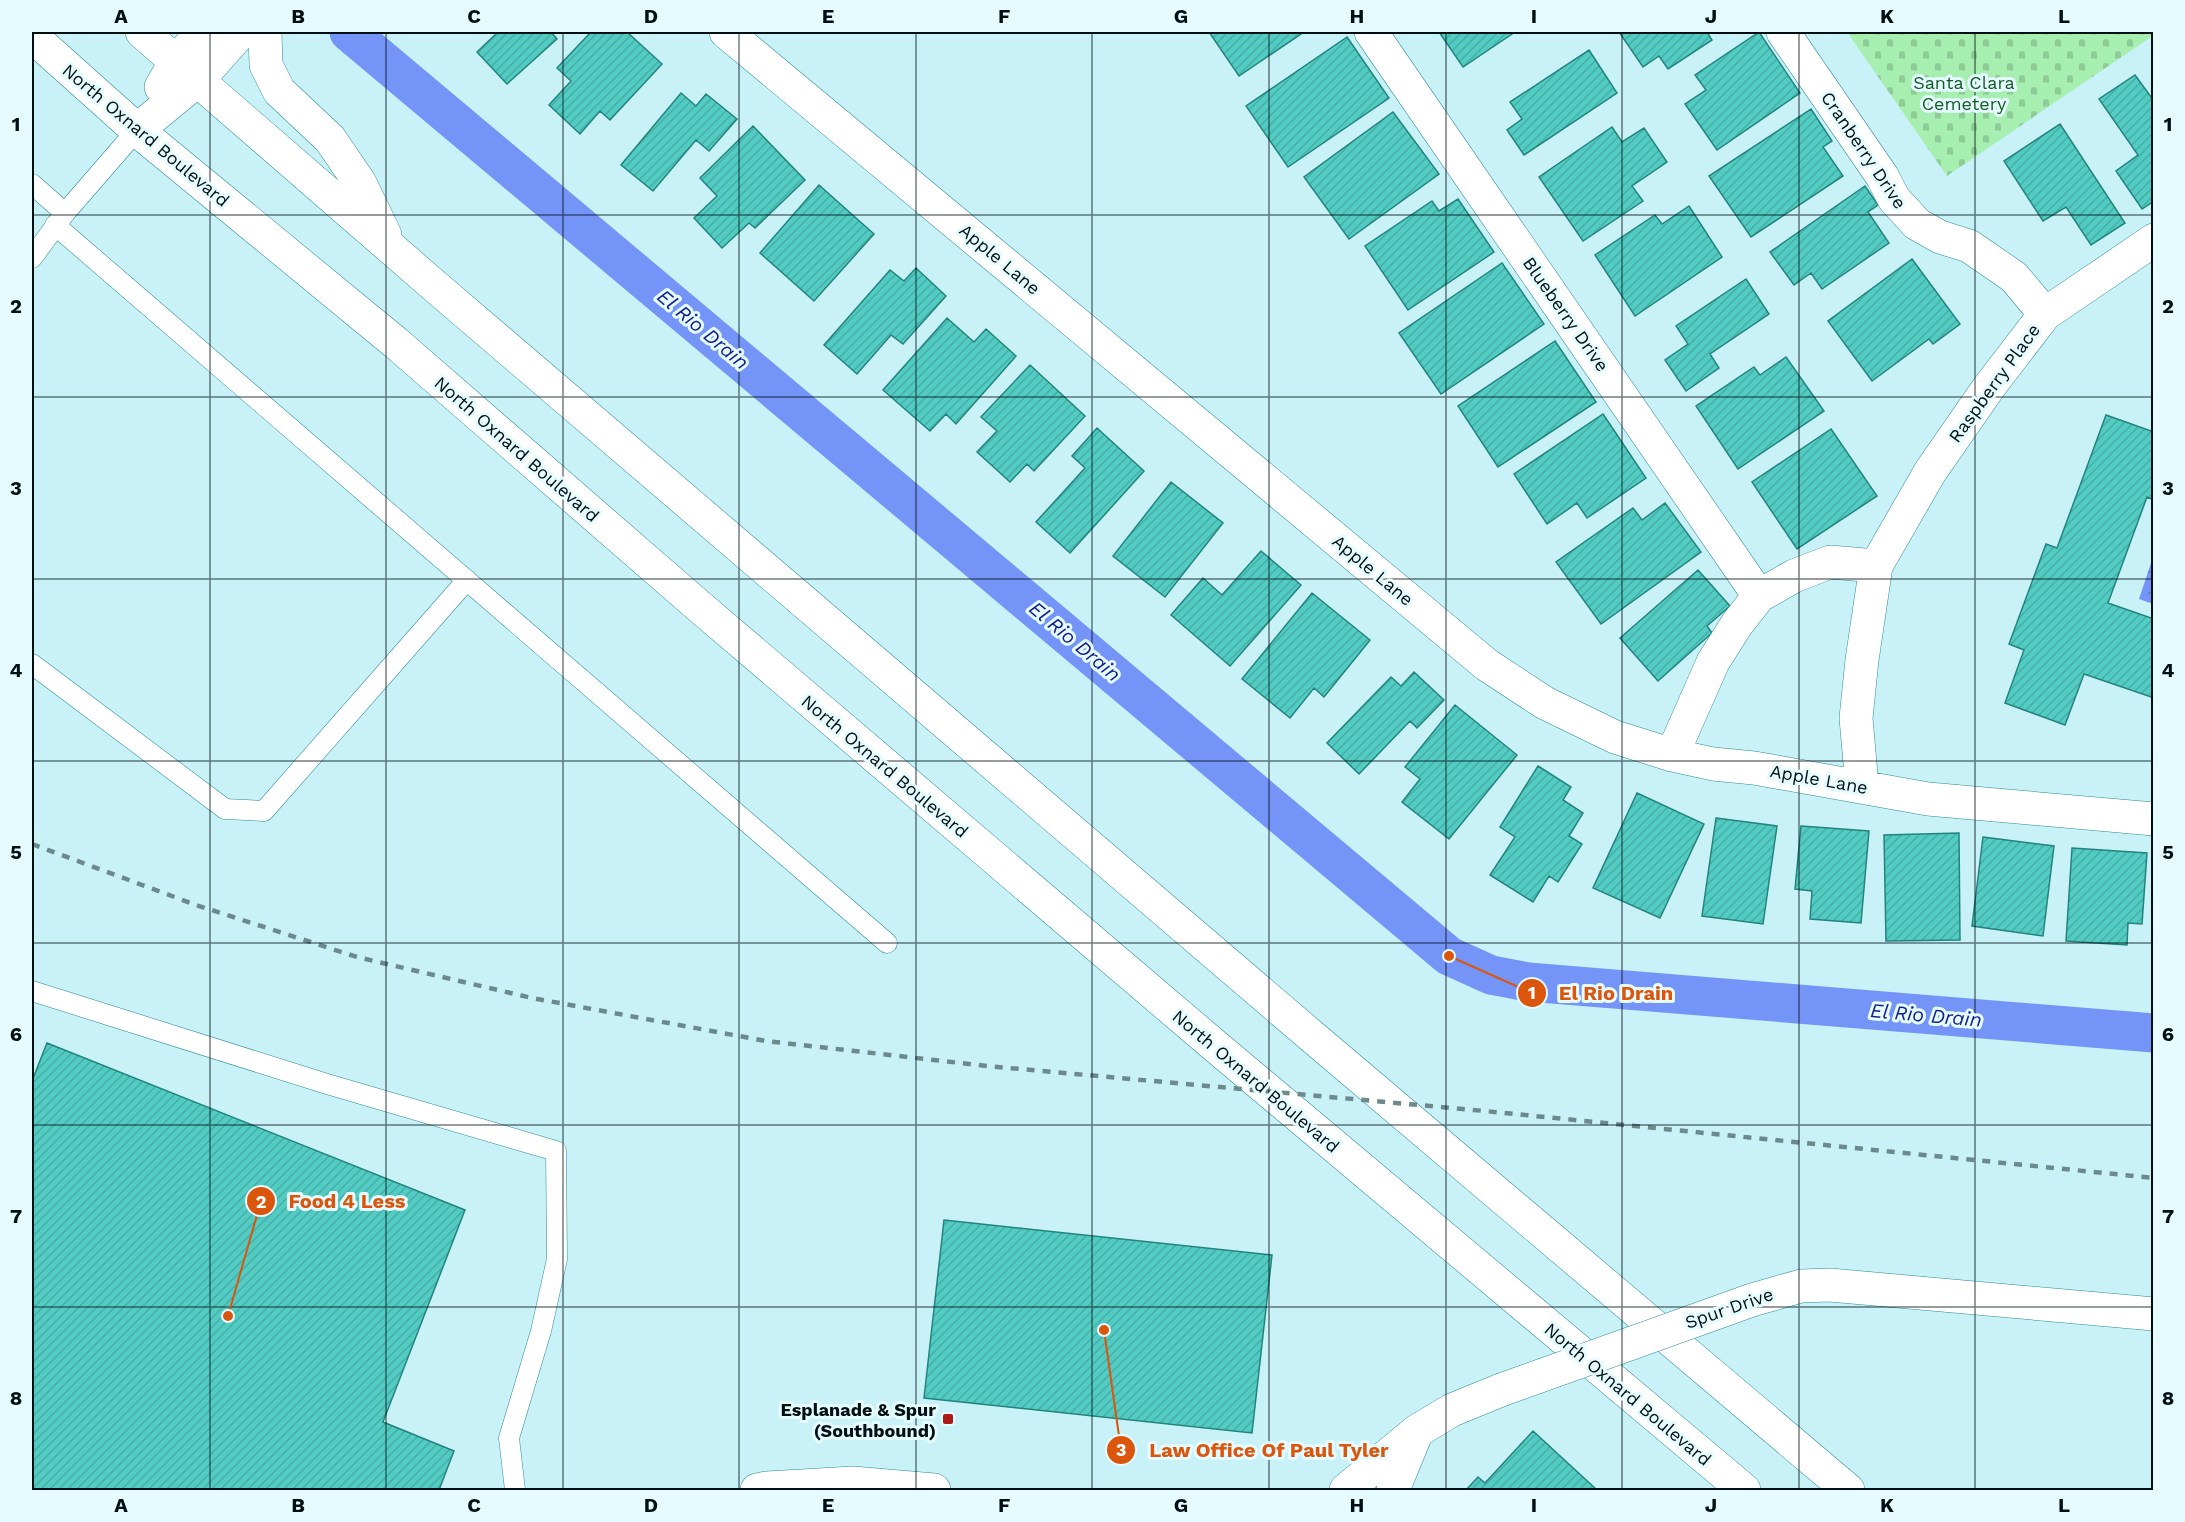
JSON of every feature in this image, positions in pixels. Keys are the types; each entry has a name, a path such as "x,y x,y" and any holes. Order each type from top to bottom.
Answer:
{"street":[{"path":"142,32 1324,1047 1848,1491"},
{"path":"187,71 203,32"},
{"path":"137,130 187,71 241,32"},
{"path":"265,32 266,65 279,91 330,140 360,183 391,248"},
{"name":"Apple Lane","path":"726,32 1487,665 1545,703 1642,747 1713,764 1754,768 1928,799 2154,819"},
{"name":"Blueberry Drive","path":"1371,32 1760,596"},
{"name":"Cranberry Drive","path":"1783,32 1882,176 1893,199 1917,224 1940,237 1970,246 2014,278 2045,314"},
{"name":"North Oxnard Boulevard","path":"32,36 137,130 396,343 701,608 1214,1045 1744,1491"},
{"name":"Raspberry Place","path":"1862,786 1856,718 1876,566 1929,472 1989,387 2045,314 2154,240"},
{"path":"1672,755 1713,662 1737,624 1760,596 1794,576 1830,562 1876,566"},
{"name":"Spur Drive","path":"1346,1491 1417,1431 1452,1410 1501,1390 1752,1300 1801,1286 1830,1285 2154,1314"},
{"path":"1393,1491 1417,1431"},
{"path":"757,1491 766,1488 853,1483 934,1491"}],"lane":[{"path":"32,258 60,219 137,130"},
{"path":"32,184 60,219 467,580 887,943"},
{"path":"32,664 225,809 264,811 467,580"},
{"path":"32,991 327,1084 556,1151 557,1259 541,1331 509,1438 515,1491"}],"green space":[{"name":"Santa Clara Cemetery","path":"1847,32 2153,32 2154,35 1947,176"}],"water":[{"path":"2153,557 2153,604 2139,599"}],"building":[{"path":"498,32 551,32 557,39 507,84 477,52"},
{"path":"591,32 627,32 662,64 610,120 600,111 580,134 549,105 571,81 557,68"},
{"path":"1209,32 1304,32 1239,76"},
{"path":"1439,32 1515,32 1463,67"},
{"path":"1619,32 1707,32 1712,40 1668,69 1659,56 1643,67"},
{"path":"1759,32 1800,93 1717,150 1685,104 1706,90 1695,75"},
{"path":"1347,37 1389,98 1288,167 1246,106"},
{"path":"1589,50 1617,93 1524,155 1507,130 1522,119 1510,102"},
{"path":"2135,75 2154,101 2154,201 2142,209 2116,171 2138,155 2099,99"},
{"path":"681,93 696,106 706,94 737,119 709,151 696,140 653,191 621,165"},
{"path":"1811,109 1832,141 1823,147 1843,176 1751,237 1709,176"},
{"path":"1393,112 1439,174 1349,239 1304,177"},
{"path":"2060,124 2125,223 2091,245 2066,207 2043,221 2004,161"},
{"path":"753,126 805,180 755,228 749,223 722,248 694,218 717,196 700,178"},
{"path":"1612,127 1622,142 1644,128 1667,162 1632,186 1643,201 1583,241 1539,177"},
{"path":"819,185 874,234 814,301 760,253"},
{"path":"1865,186 1878,205 1868,212 1889,243 1822,289 1811,273 1794,285 1770,252"},
{"path":"1458,199 1494,252 1408,310 1365,246 1432,201 1439,211"},
{"path":"1689,206 1722,257 1635,316 1595,255 1655,215 1662,224"},
{"path":"1912,259 1960,324 1933,344 1929,339 1872,381 1828,321"},
{"path":"1502,263 1544,324 1441,394 1399,333"},
{"path":"916,268 946,296 903,344 891,335 857,374 824,345 890,270 904,281"},
{"path":"1746,279 1769,314 1710,354 1719,368 1686,391 1665,360 1688,344 1676,326"},
{"path":"947,318 974,342 986,329 1016,356 956,424 946,414 930,431 883,390"},
{"path":"1555,341 1596,402 1498,467 1458,406"},
{"path":"1786,357 1824,411 1738,469 1696,406 1754,367 1760,375"},
{"path":"1030,365 1085,416 1034,471 1027,464 1010,482 977,452 997,431 981,417"},
{"path":"1603,414 1646,478 1587,518 1577,503 1547,524 1514,474"},
{"path":"2106,415 2154,432 2154,500 2147,497 2108,603 2154,619 2154,698 2084,674 2065,725 2005,703 2024,650 2009,644 2046,544 2057,548"},
{"path":"1097,428 1144,471 1070,553 1036,522 1085,468 1072,456"},
{"path":"1831,429 1877,496 1797,549 1752,482"},
{"path":"1171,482 1223,523 1165,597 1113,556"},
{"path":"1665,503 1701,552 1601,624 1556,562 1633,508 1642,520"},
{"path":"1261,551 1301,585 1230,666 1171,615 1203,578 1222,595"},
{"path":"1698,570 1730,606 1707,626 1712,633 1658,681 1620,638"},
{"path":"1312,593 1370,640 1324,697 1314,688 1290,718 1242,679"},
{"path":"1414,672 1444,700 1417,728 1410,721 1359,774 1327,743 1391,677 1401,686"},
{"path":"1455,705 1517,755 1449,839 1402,802 1420,779 1405,767"},
{"path":"1538,766 1571,787 1563,800 1583,813 1569,836 1582,844 1558,882 1549,876 1533,902 1490,875 1515,837 1500,827"},
{"path":"1637,793 1704,824 1660,918 1593,888"},
{"path":"1716,818 1777,826 1763,924 1702,916"},
{"path":"1801,826 1869,831 1861,923 1810,919 1812,891 1795,889"},
{"path":"1959,833 1960,940 1886,941 1884,835"},
{"path":"1983,837 2054,846 2043,936 1972,926"},
{"path":"2072,848 2147,853 2142,924 2128,923 2127,945 2066,941"},
{"path":"47,1043 465,1210 383,1422 454,1451 439,1490 32,1490 32,1081"},
{"path":"944,1220 1272,1255 1252,1433 924,1398"},
{"path":"1533,1431 1597,1490 1466,1490 1478,1477 1485,1483"}],"waterway":[{"name":"El Rio Drain","path":"349,32 1449,956 1491,975 1528,982 2154,1033"}],"railway":[{"path":"32,844 196,905 357,957 532,998 766,1041 987,1066 1485,1111 2154,1178"}],"place":[{"name":"El Rio Drain","path":"1449,956"},
{"name":"Food 4 Less","path":"228,1316"},
{"name":"Law Office Of Paul Tyler","path":"1104,1330"},
{"name":"Esplanade & Spur (Southbound)","path":"948,1419"}]}
